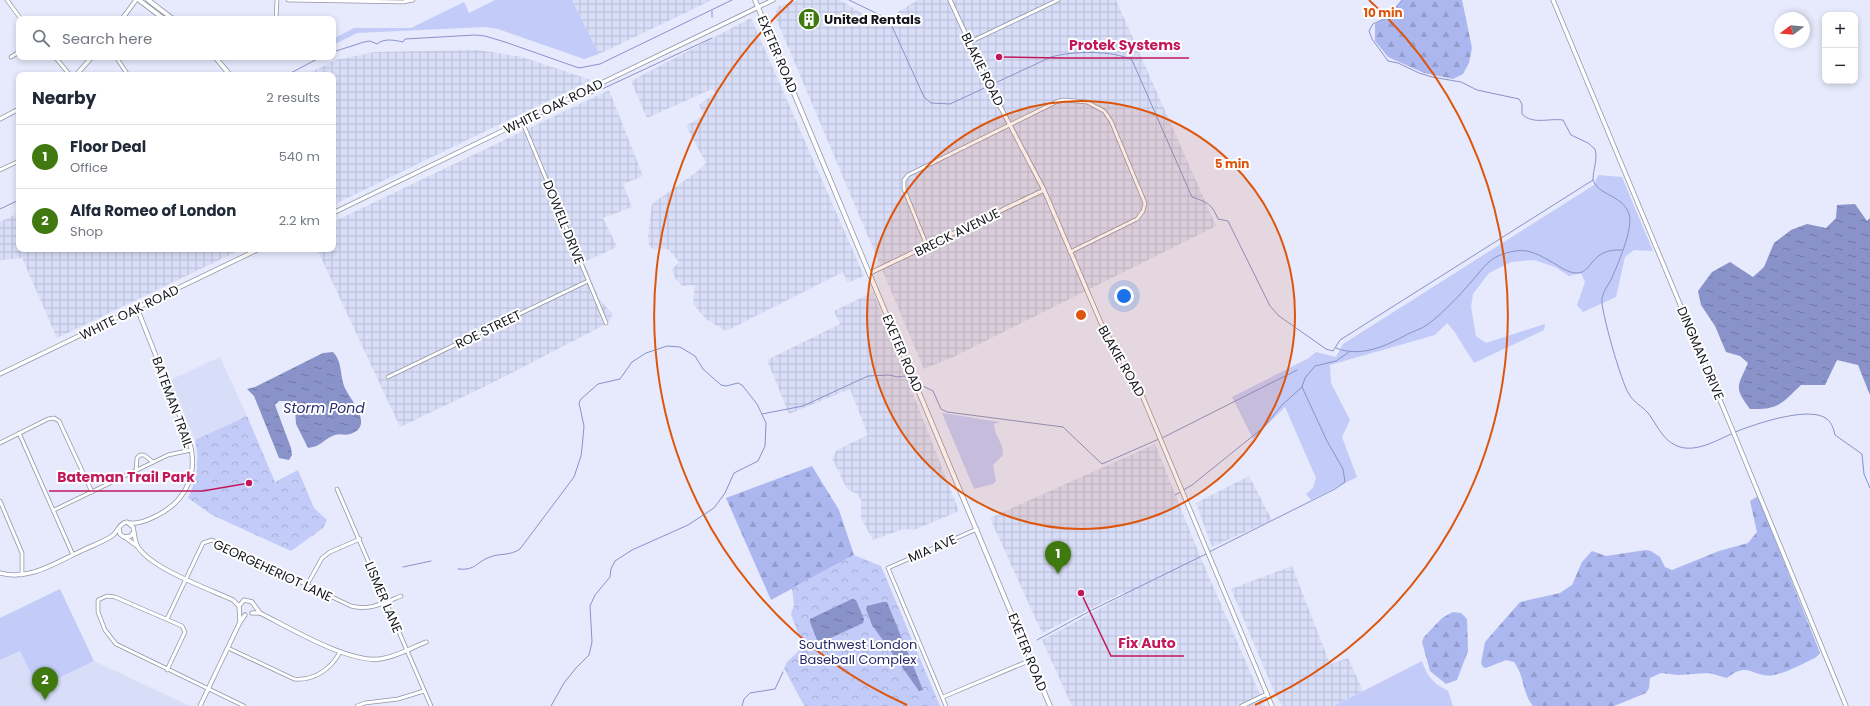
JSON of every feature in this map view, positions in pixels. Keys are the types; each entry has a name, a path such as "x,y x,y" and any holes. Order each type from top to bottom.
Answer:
{"main road":[{"path":"139,0 160,16"},
{"path":"148,0 169,16"},
{"name":"EXETER ROAD","path":"755,0 1050,706"},
{"path":"218,60 228,72"}],"street":[{"path":"7,0 19,16"},
{"path":"124,16 136,0"},
{"path":"276,16 277,0"},
{"path":"288,0 403,2 413,0"},
{"name":"WHITE OAK ROAD","path":"336,212 773,0"},
{"name":"BLAKIE ROAD","path":"950,0 988,83 1044,190 1101,323 1142,395 1272,706"},
{"path":"970,42 1058,0"},
{"name":"DINGMAN DRIVE","path":"1553,0 1737,439 1846,706"},
{"path":"11,57 16,54"},
{"path":"58,60 68,72"},
{"path":"79,72 89,60"},
{"path":"118,60 126,72"},
{"path":"927,246 904,189 905,178 910,174 1063,100 1087,102 1104,110 1111,121 1143,195 1144,208 1137,219 1070,252"},
{"path":"0,119 16,111"},
{"name":"DOWELL DRIVE","path":"522,121 606,323"},
{"path":"0,170 16,162"},
{"name":"BRECK AVENUE","path":"870,274 1044,190"},
{"name":"WHITE OAK ROAD","path":"0,374 252,252"},
{"name":"ROE STREET","path":"388,377 588,281"},
{"name":"BATEMAN TRAIL","path":"133,532 141,523 166,511 179,500 191,476 191,450 188,437 137,308"},
{"path":"0,443 48,419 54,418 59,422 92,492"},
{"path":"19,434 73,554"},
{"path":"54,510 168,455 191,450"},
{"path":"136,470 137,458 140,455 144,455 153,462"},
{"name":"LISMER LANE","path":"337,489 360,539 431,706"},
{"path":"0,501 22,553 22,575"},
{"path":"0,573 22,575 46,568 111,536 124,522 129,523 133,527 133,532 138,546"},
{"name":"BATEMAN TRAIL","path":"129,523 141,523"},
{"path":"119,527 120,534 138,546 152,561 185,579 233,600 250,600 260,613 340,652 361,658 378,659 394,656 426,642"},
{"name":"MIA AVE","path":"943,697 888,568 977,529"},
{"path":"111,536 131,536 133,532"},
{"path":"307,585 322,558 330,552 360,539"},
{"name":"GEORGEHERIOT LANE","path":"167,619 203,543 212,540 351,606 362,609 401,596"},
{"path":"167,670 185,632 182,626 115,597 107,596 102,598 97,604 98,612 110,639 116,644 167,670 244,706"},
{"path":"233,600 239,606 240,622"},
{"path":"239,606 242,601"},
{"path":"252,613 254,607"},
{"path":"240,612 245,615"},
{"path":"200,706 240,622 245,615 260,613"},
{"path":"228,648 294,679 305,679 328,669 340,652"},
{"path":"946,706 943,697 1032,660"},
{"path":"357,706 365,703 398,700 424,691"},
{"path":"1242,706 1267,694"}],"shaded area":[{"path":"572,0 712,0 599,54"},
{"path":"799,0 840,0 866,16 873,27 918,0 1116,0 1216,226 953,357 924,369 775,16 777,7"},
{"path":"751,18 864,276 847,283 843,272 726,331 706,319 693,304 695,285 682,286 675,278 672,270 679,262 669,250 659,248 654,250 649,245 648,236 652,204 699,170 706,163 686,126 704,115 699,105 715,93 712,89 647,118 631,81"},
{"path":"478,50 522,57 591,80 336,204 336,72 311,72 336,60 375,52"},
{"path":"609,90 643,176 623,184 632,207 603,218 617,247 584,262 599,299 612,313 611,319 608,323 490,384 400,427 318,252 336,252 336,221"},
{"path":"16,214 16,252 236,252 57,338 22,258 0,260 0,222"},
{"path":"873,292 959,511 914,530 903,529 873,540 861,518 861,500 857,494 847,489 832,458 837,450 868,435 850,389 789,414 767,360 840,324 834,311"},
{"path":"220,357 247,416 195,440 170,380"},
{"path":"1155,444 1200,556 1265,706 1072,706 1042,640 1125,595 1124,592 1042,633 990,518"},
{"path":"1249,476 1272,520 1212,547 1196,503"},
{"path":"1292,566 1330,664 1348,658 1363,691 1334,706 1282,706 1275,694 1231,589"},
{"path":"20,651 38,687 94,661 190,706 0,706 0,660"}],"green space":[{"path":"495,0 572,0 599,54 584,59 498,29 485,27 357,33 336,44 336,37 354,28 411,28 464,2 469,13"},
{"path":"1402,0 1462,0 1472,48 1469,63 1463,74 1453,79 1424,73 1388,57 1375,41 1375,24 1389,16"},
{"path":"1598,175 1622,177 1653,251 1634,250 1625,257 1616,297 1583,312 1577,305 1585,282 1581,273 1569,276 1555,267 1534,260 1511,262 1489,273 1473,294 1471,307 1476,336 1486,343 1545,324 1544,330 1474,363 1454,331 1447,323 1435,335 1330,365 1331,383 1350,420 1342,437 1357,477 1311,500 1306,494 1313,488 1316,478 1285,407 1253,439 1232,397 1309,358 1316,352 1336,357 1343,344 1594,185"},
{"path":"942,413 1000,422 994,424 994,428 1002,447 1003,455 993,465 996,481 993,484 974,489"},
{"path":"247,416 275,482 298,470 314,508 327,520 323,528 291,551 212,515 188,498 194,484 197,470 197,448 195,440"},
{"path":"812,466 839,510 854,555 771,600 726,498"},
{"path":"1758,496 1820,653 1815,658 1779,674 1767,676 1746,670 1741,670 1727,678 1709,673 1678,675 1661,673 1650,678 1649,688 1646,693 1614,706 1533,706 1529,701 1520,673 1514,662 1506,660 1486,668 1483,667 1481,663 1485,642 1520,602 1560,593 1572,585 1582,562 1592,551 1606,556 1646,550 1651,551 1660,557 1665,567 1672,570 1719,551 1748,543 1757,532 1750,501"},
{"name":"Southwest London Baseball Complex","path":"854,555 881,566 940,706 805,706 802,702 784,668 787,662 803,647 791,614 794,605 792,588"},
{"path":"60,589 94,661 38,688 20,651 0,660 0,618"},
{"path":"1453,612 1461,613 1467,619 1468,651 1457,680 1446,684 1430,671 1422,642 1424,637 1442,618"},
{"path":"1422,661 1426,672 1431,679 1448,691 1453,706 1334,706"}],"water":[{"path":"1855,204 1867,221 1870,218 1870,395 1858,365 1837,360 1825,385 1801,385 1784,401 1774,407 1750,409 1739,391 1741,378 1748,363 1740,356 1726,352 1715,326 1701,305 1698,291 1712,272 1730,262 1753,277 1764,267 1774,243 1791,230 1807,224 1826,228 1836,218 1837,205"},
{"name":"Storm Pond","path":"333,352 338,359 344,386 359,412 361,425 357,430 350,434 337,434 317,446 308,448 296,424 295,408 290,401 279,401 275,405 291,448 292,455 289,460 279,458 254,396 247,389 255,387 323,353"},
{"path":"852,599 856,600 864,619 863,623 822,642 817,640 810,619"},
{"path":"887,602 923,690 919,691 872,625 866,609 867,606"}],"waterway":[{"path":"336,51 370,41 377,44 386,40 403,42 405,39 475,35 485,36 505,42 579,68 600,64 732,0"},
{"path":"849,0 884,17 891,24 924,97 931,103 950,104 1051,57 1060,55 1092,52 1114,54 1132,60 1192,197 1202,200 1208,204 1214,210 1218,219 1228,221 1270,306 1279,316 1326,349 1333,351 1340,340 1593,180 1596,157 1595,149 1588,143 1571,135 1563,120 1531,119 1522,114 1522,104 1519,99 1477,90 1461,82 1432,77 1419,73 1398,63 1388,61 1372,39 1369,31 1373,24 1388,17 1402,0"},
{"path":"712,11 712,17"},
{"path":"587,96 712,38"},
{"path":"293,72 315,60"},
{"path":"1593,180 1600,189 1621,202 1626,207 1630,220 1624,247 1614,274 1604,291 1602,299 1604,316 1612,346 1629,394 1648,413 1666,439 1683,448 1700,447 1743,429 1774,419 1786,416 1810,414 1820,415 1830,422 1835,435 1862,454 1864,474 1870,488"},
{"path":"0,209 16,201"},
{"path":"1336,348 1355,352 1373,349 1391,343 1425,326 1451,304 1487,263 1498,256 1515,251 1529,252 1567,270 1577,273 1586,269 1598,256 1612,250 1622,250"},
{"path":"458,569 469,569 490,557 509,554 520,549 574,477 581,456 584,426 579,403 581,399 598,384 620,379 632,362 646,353 667,346 680,347 695,356 703,369 721,385 726,386 738,383 742,385 757,404 766,423 765,446 758,461 734,473 725,493 714,508 688,525 632,550 615,561 611,569 610,577 595,595 590,606 592,642 589,655 564,683 551,706"},
{"path":"1175,495 1192,485 1264,427 1282,405 1302,387 1305,378 1315,366 1336,361 1349,352"},
{"path":"1162,438 1297,370"},
{"path":"762,414 803,406 868,376 904,376 912,380"},
{"path":"917,383 933,391 941,409 947,412 1063,427 1102,464 1159,439"},
{"path":"1209,552 1335,489 1345,482 1343,469 1327,441 1302,387"},
{"path":"1037,640 1090,611 1206,554"},
{"path":"403,567 431,561"},
{"path":"742,706 744,699 750,693 775,689 783,672"}],"place":[{"name":"United Rentals","path":"809,19"},
{"name":"Protek Systems","path":"999,57"},
{"name":"Bateman Trail Park","path":"249,483"},
{"name":"Floor Deal","path":"1058,574"},
{"name":"Fix Auto","path":"1081,593"},
{"name":"Alfa Romeo of London","path":"45,700"}]}
